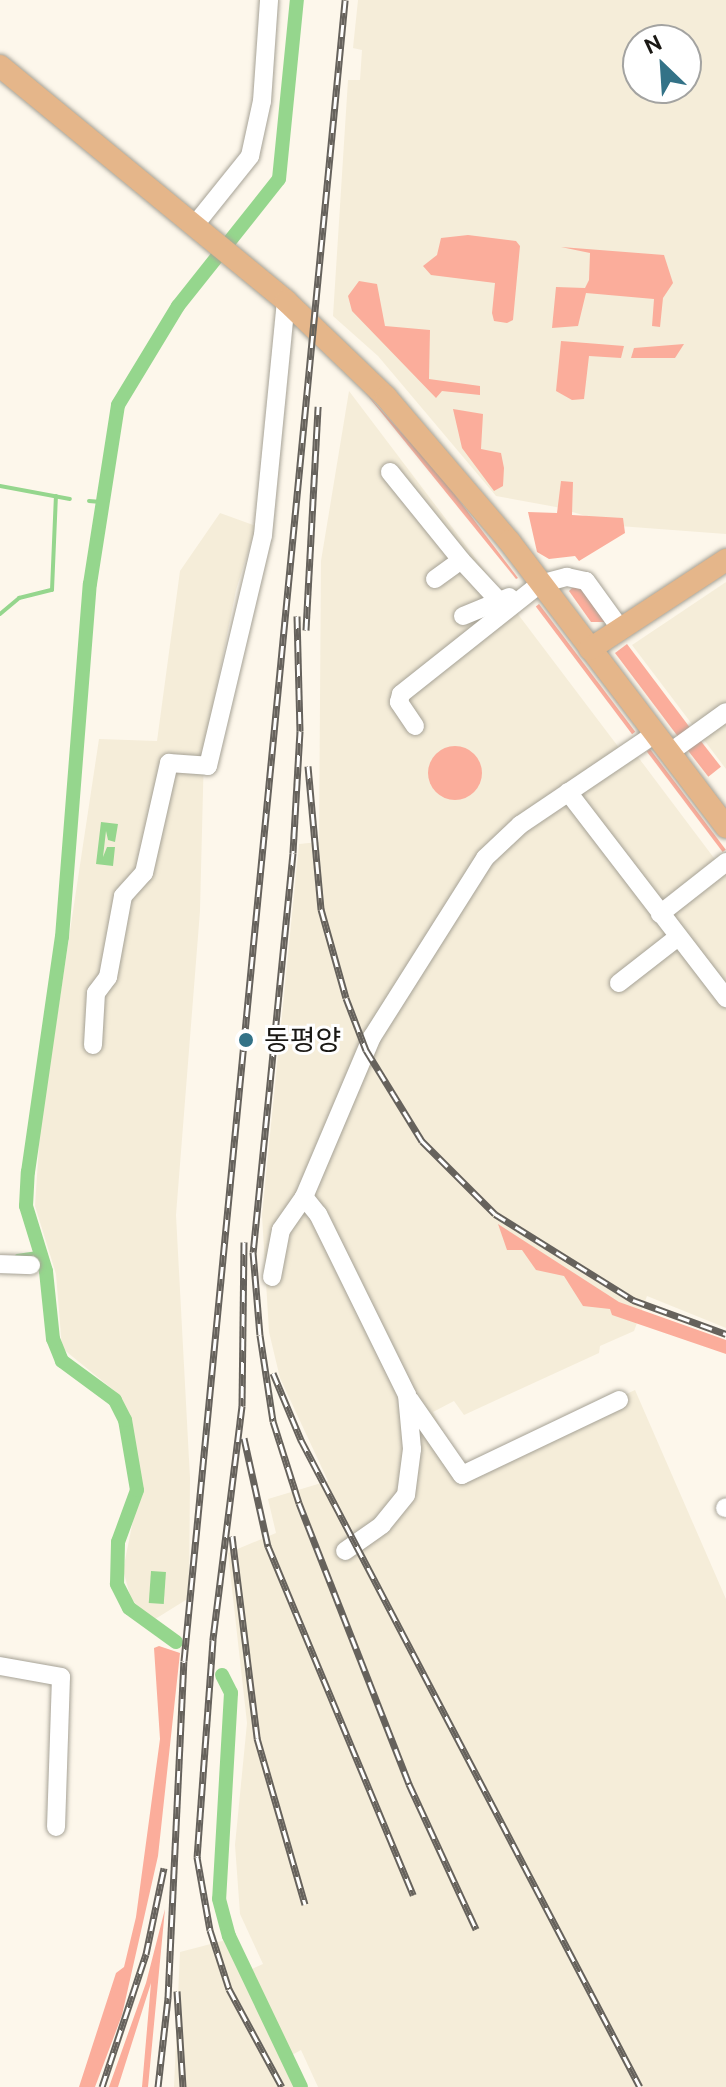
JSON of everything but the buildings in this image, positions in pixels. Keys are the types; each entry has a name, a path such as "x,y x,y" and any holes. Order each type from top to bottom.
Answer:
{"main road":[{"path":"0,66 286,301 412,425 532,589 590,649 726,827"},
{"path":"590,649 726,560"}],"street":[{"path":"201,232 250,156 262,101 269,0"},
{"path":"93,1045 96,993 108,977 123,896 144,873 169,763 208,766 263,535 286,301"},
{"path":"390,472 461,560 498,600"},
{"path":"435,579 461,560"},
{"path":"463,616 498,600 567,577 586,581 620,628"},
{"path":"415,726 399,702 401,694 517,606 532,589"},
{"path":"669,753 726,712"},
{"path":"272,1277 281,1230 304,1197 372,1037 485,858 500,840 655,734"},
{"path":"568,792 726,998"},
{"path":"660,914 726,862"},
{"path":"619,983 678,937"},
{"path":"304,1197 318,1214 407,1395 462,1475 619,1400"},
{"path":"0,1264 31,1265"},
{"path":"345,1551 382,1525 406,1495 412,1449 407,1395"},
{"path":"0,1666 61,1677 56,1827"}],"shaded area":[{"path":"358,0 726,0 726,534 619,526 556,507 496,496 378,356 333,316 348,80 360,80 362,50 353,48"},
{"path":"468,235 516,241 520,246 513,320 507,323 494,321 495,283 431,275 423,266 437,255 441,238"},
{"path":"561,247 664,255 673,283 663,298 660,327 652,326 654,299 586,293 578,326 552,328 556,287 585,288 589,280 590,253"},
{"path":"359,281 377,284 385,326 430,330 429,379 480,386 480,395 442,391 436,398 352,311 348,296"},
{"path":"561,341 624,346 621,358 589,356 584,399 572,400 556,391"},
{"path":"684,344 675,358 631,358 634,348"},
{"path":"349,391 629,761 638,757 726,874 726,1328 647,1296 634,1331 600,1346 599,1353 464,1415 454,1401 433,1412 459,1463 472,1466 635,1390 726,1599 726,2087 318,2087 301,2050 292,2055 252,1969 263,1964 240,1914 235,1845 247,1723 228,1553 276,1533 268,1499 328,1481 280,1378 269,1332 262,1215 299,844 319,842 321,561"},
{"path":"364,391 443,479 518,578 516,579"},
{"path":"453,409 483,414 481,449 501,453 503,486 494,491 462,448"},
{"path":"561,481 573,482 572,515 623,518 625,533 579,561 575,556 549,559 537,552 528,512 557,513"},
{"path":"220,513 256,526 236,590 204,751 200,911 176,1215 190,1478 189,1598 152,1621 131,1599 123,1570 140,1486 132,1421 117,1393 62,1348 56,1274 35,1206 40,1130 99,739 157,741 180,571"},
{"path":"726,582 726,769 632,645"},
{"path":"583,588 606,622 591,622 569,591"},
{"path":"539,604 635,732 632,734 536,606"},
{"path":"627,644 691,729 679,738 615,653"},
{"path":"700,740 721,767 708,777 687,750"},
{"path":"455,746 474,754 482,773 474,792 455,800 436,792 428,773 436,754"},
{"path":"650,749 726,850 723,852 647,751"},
{"path":"101,822 118,824 115,842 108,840 106,831 103,857 107,847 115,847 113,866 96,864"},
{"path":"498,1224 619,1302 726,1340 726,1354 612,1315 610,1309 583,1306 564,1276 536,1270 522,1250 507,1250"},
{"path":"151,1571 166,1572 164,1604 149,1603"},
{"path":"159,1646 180,1653 158,1856 122,2015 95,2087 79,2087 116,1973 124,1967 136,1917 160,1739 154,1648"},
{"path":"165,1909 148,2087 142,2087 151,1983 118,2087 109,2087 146,1983"},
{"path":"226,1940 297,2087 174,2087 180,1952"}],"waterway":[{"path":"176,1642 129,1608 117,1584 118,1542 137,1490 125,1420 115,1400 62,1361 53,1339 46,1271 26,1206 28,1172 62,937 90,584 118,405 178,306 279,179 297,0"},
{"path":"0,486 70,499"},
{"path":"0,614 19,598 52,590 56,496"},
{"path":"89,501 101,502"},
{"path":"17,1256 38,1253"},
{"path":"222,1675 231,1693 219,1899 229,1936 301,2087"}],"railway":[{"path":"158,2087 168,1998 184,1661 345,0"},
{"path":"306,630 318,406"},
{"path":"297,616 300,731 293,853 253,1252 260,1335 273,1421 299,1503 409,1784 476,1929"},
{"path":"308,766 321,909 346,998 366,1050 422,1141 495,1214 633,1300 726,1334"},
{"path":"244,1242 242,1406 213,1640 197,1857 210,1930 229,1989 282,2087"},
{"path":"273,1373 301,1440 640,2087"},
{"path":"244,1438 268,1546 413,1895"},
{"path":"232,1536 257,1738 305,1904"},
{"path":"102,2087 146,1954 164,1868"},
{"path":"177,1991 183,2087"}],"place":[{"name":"동평양","path":"246,1040"}]}
